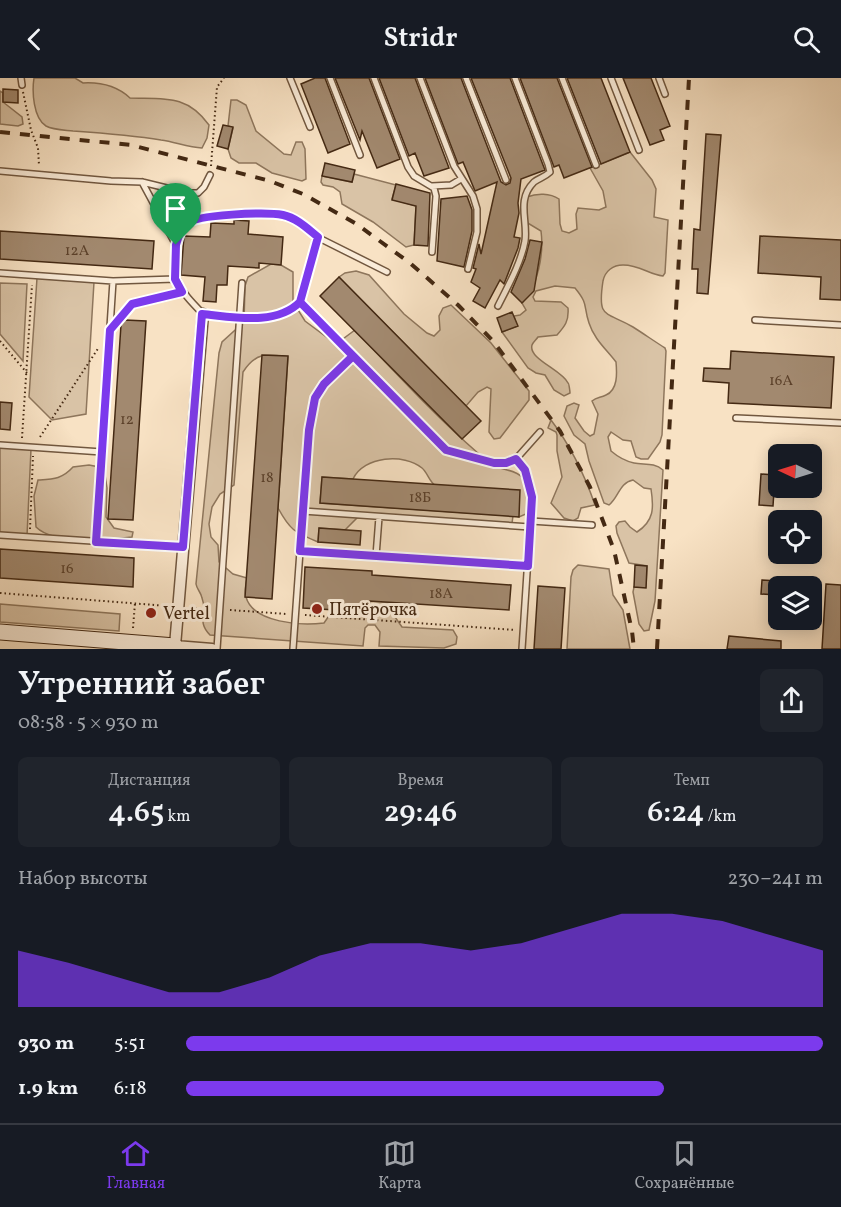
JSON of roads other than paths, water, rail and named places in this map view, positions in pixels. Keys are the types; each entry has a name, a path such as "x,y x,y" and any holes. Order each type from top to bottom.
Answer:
{"main road":[{"path":"0,632 175,648"}],"street":[{"path":"202,314 175,648 212,649"}],"lane":[{"path":"21,78 22,85"},
{"path":"290,78 310,127"},
{"path":"330,78 360,155"},
{"path":"374,78 414,176 432,186 451,185 461,178"},
{"path":"420,78 454,166 473,196 477,209 477,232 468,269"},
{"path":"466,78 506,180"},
{"path":"498,306 512,279 525,241 522,213 525,196 534,182 550,172 515,78"},
{"path":"562,78 596,165"},
{"path":"611,78 639,150"},
{"path":"659,78 665,94"},
{"path":"0,171 142,182 187,193 198,193 204,188 210,175"},
{"path":"142,182 176,245"},
{"path":"432,186 436,196 432,252"},
{"path":"318,237 300,302 291,311 278,316 240,317 202,314 182,292 175,279 176,245 186,223 196,218 220,216 284,215 298,221 318,237 387,272"},
{"path":"0,273 113,281 175,279"},
{"path":"96,542 113,281"},
{"path":"218,649 242,283"},
{"path":"110,330 132,304 182,292"},
{"path":"300,302 446,450 494,463 506,463 516,459 540,432"},
{"path":"755,320 841,325"},
{"path":"736,418 841,423"},
{"path":"0,445 102,452"},
{"path":"522,649 532,497"},
{"path":"293,649 303,512 592,525"},
{"path":"376,556 379,517"},
{"path":"0,535 183,547"},
{"path":"300,551 528,566"}],"railway":[{"path":"657,649 689,78"},
{"path":"0,132 131,145 270,181 303,194 355,223 410,263 458,305 493,341 560,431 590,487 614,550 634,649"}],"place":[{"name":"Пятёрочка","path":"317,609"},
{"name":"Vertel","path":"151,613"}]}
